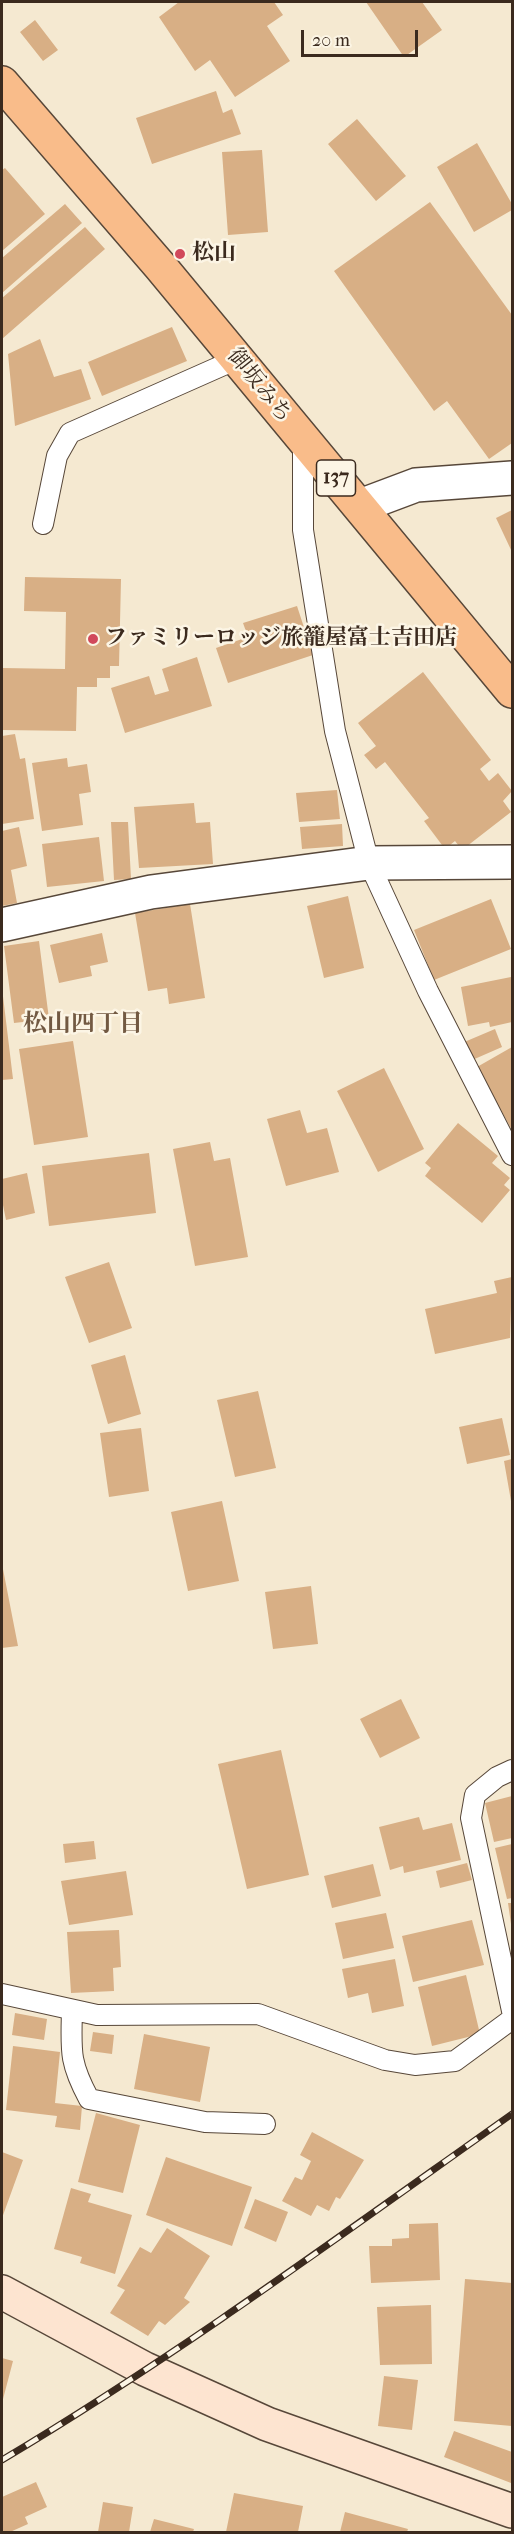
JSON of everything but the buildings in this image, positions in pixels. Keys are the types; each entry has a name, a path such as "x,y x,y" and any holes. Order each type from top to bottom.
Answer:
{"highway":[{"name":"御坂みち","path":"2,83 237,359 513,691"}],"street":[{"path":"360,506 416,484 513,478"},
{"path":"2,926 151,892 369,863 513,862"},
{"path":"2,2292 145,2369 267,2424 513,2511"}],"lane":[{"path":"44,524 57,456 70,433 237,359"},
{"path":"303,440 303,530 335,731 369,863 428,991 513,1155"},
{"path":"513,1770 497,1777 474,1795 471,1818 513,2011"},
{"path":"2,1994 97,2015 258,2014 385,2060 415,2065 455,2061 513,2019"},
{"path":"72,2010 71,2055 78,2079 89,2098 205,2122 265,2124"}],"railway":[{"path":"2,2460 68,2420 196,2336 512,2114"}],"place":[{"name":"松山","path":"180,254"},
{"name":"ファミリーロッジ旅籠屋富士吉田店","path":"93,639"}],"district":[{"name":"松山四丁目","path":"83,1025"}]}
